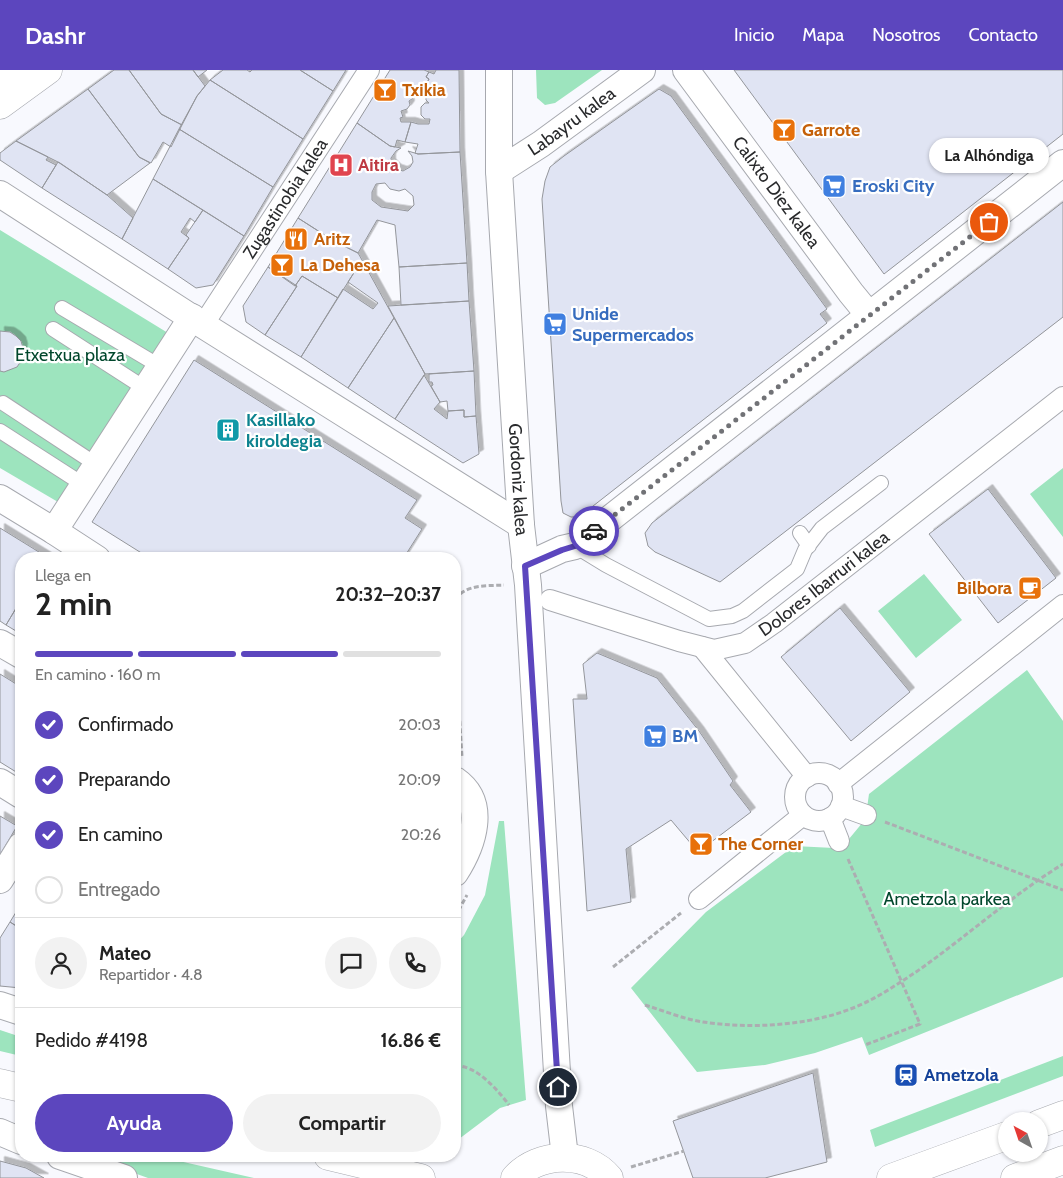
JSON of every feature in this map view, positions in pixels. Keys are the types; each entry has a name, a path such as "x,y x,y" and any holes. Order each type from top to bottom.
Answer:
{"street":[{"path":"0,77 10,70"},
{"path":"0,105 48,70"},
{"name":"Zugastinobia kalea","path":"197,321 368,70"},
{"name":"Gordoniz kalea","path":"499,70 500,170 521,525 559,1106 565,1157"},
{"name":"Labayru kalea","path":"500,170 540,144 642,70"},
{"name":"Calixto Diez kalea","path":"686,70 869,315"},
{"path":"525,566 575,546 1063,163"},
{"path":"0,194 197,321 521,525"},
{"path":"54,530 161,367 197,321"},
{"name":"Dolores Ibarruri kalea","path":"550,600 714,650 745,643 774,623 1063,397"},
{"path":"0,498 87,552"},
{"path":"838,784 1063,606"},
{"path":"0,643 15,652"},
{"path":"702,647 807,777"},
{"path":"839,840 835,812 843,799 838,784 833,778 825,774 818,774 807,777 798,785 796,792 798,807 804,815 815,821 835,812 866,815"},
{"path":"0,782 15,792"},
{"path":"461,784 472,799 476,822 466,857 461,864"},
{"path":"699,899 804,815"},
{"path":"0,880 15,856"},
{"path":"0,1005 15,1010"},
{"path":"0,1084 15,1087"},
{"path":"1048,1121 1063,1115"},
{"path":"0,1132 15,1138"},
{"path":"891,1178 998,1139"},
{"path":"513,1177 537,1162 565,1157 575,1158 592,1164 608,1177"},
{"path":"1015,1178 1063,1160"},
{"path":"77,1162 124,1178"},
{"path":"353,1162 421,1178"}],"lane":[{"path":"62,308 161,367"},
{"path":"53,329 146,390"},
{"path":"4,403 90,475"},
{"path":"0,431 90,475"},
{"path":"575,546 606,565 709,619 732,616 744,611 797,569 805,550 822,528 881,483"},
{"path":"800,533 808,546"}],"path":[{"path":"461,592 477,586 502,585"},
{"path":"866,815 1063,890"},
{"path":"839,840 920,1024 865,1045"},
{"path":"644,1005 702,1022 757,1026 802,1022 853,1008 889,990 1063,864"},
{"path":"613,967 699,899"},
{"path":"461,1065 478,1074 496,1089 509,1105"},
{"path":"608,1177 684,1151"}],"green space":[{"path":"536,70 602,70 555,103 545,105 537,98"},
{"name":"Etxetxua plaza","path":"0,230 168,333 58,502 0,468"},
{"path":"1063,468 1063,537 1030,494"},
{"path":"924,574 962,620 916,658 878,611"},
{"name":"Ametzola parkea","path":"1027,670 1063,721 1063,977 869,1055 862,1037 815,1053 765,1065 697,1072 631,988 706,912 794,846 834,848 844,845 863,822 869,794"},
{"path":"499,821 504,821 526,1100 500,1108 461,1137 461,938 485,895"},
{"path":"0,1030 15,1035 15,1055 0,1051"},
{"path":"1063,1056 1063,1076 875,1147 870,1130"},
{"path":"104,1162 183,1162 254,1178 148,1178"}],"building":[{"path":"114,70 129,70 161,114 182,125 171,147 163,142 151,163 139,157 88,89"},
{"path":"129,70 193,70 205,86 197,96 182,125 161,114"},
{"path":"193,70 207,70 198,77"},
{"path":"223,70 247,70 250,72 252,70 300,70 333,91 303,139 210,80"},
{"path":"300,70 346,70 333,91"},
{"path":"390,70 424,70 429,72 426,77 429,79 422,91 418,89 414,91 416,96 409,101 410,105 407,109 401,111 403,117 400,118 401,122 411,122 405,142 397,140 395,147 390,146 357,123"},
{"path":"436,70 459,70 460,152 418,154 415,153 418,144 405,142 411,122 429,124 430,119 425,119 421,115 421,107 425,103 429,103 426,100 426,94 422,91 429,79 426,77 429,72 434,74"},
{"path":"734,70 1063,70 1063,134 884,274"},
{"path":"210,80 303,139 273,187 179,129 197,96"},
{"path":"88,89 139,157 150,163 107,195 60,163 16,141"},
{"path":"659,89 671,96 827,309 820,314 827,323 579,517 571,517 563,513 561,501 542,199 545,181 550,167"},
{"path":"357,123 390,146 401,148 391,158 391,163 397,169 403,171 410,167 413,162 412,156 408,151 418,154 460,152 467,263 399,267 395,225 377,220 358,253 334,241 298,218","holes":["385,183 390,189 399,191 405,189 413,196 414,205 408,211 381,207 372,200 372,192 376,184"]},
{"path":"179,129 273,187 244,236 153,179"},
{"path":"16,141 48,157 46,160 56,165 42,188 0,160 0,153"},
{"path":"58,162 107,195 133,218 122,239 42,188"},
{"path":"153,179 203,210 195,222 190,218 181,232 189,238 168,269 122,239"},
{"path":"1063,202 1063,317 720,582 655,552 648,546 645,533 652,523"},
{"path":"203,210 244,236 213,285 196,288 168,269 189,238 186,235"},
{"path":"298,218 334,241 358,253 362,260 338,298 302,276 295,286 268,267"},
{"path":"362,260 394,318 348,388 301,357 343,289 373,309 378,303 348,282"},
{"path":"467,263 469,301 401,305 399,267"},
{"path":"268,267 297,286 265,335 246,322 243,306"},
{"path":"302,276 338,298 301,357 265,335"},
{"path":"469,301 474,371 425,374 388,306"},
{"path":"394,318 425,374 395,419 348,388"},
{"path":"0,331 10,332 16,336 21,341 23,348 21,361 17,367 4,372 0,371"},
{"name":"Kasillako kiroldegia","path":"194,360 417,500 405,518 422,529 407,552 140,552 92,522"},
{"path":"474,371 476,416 464,417 464,410 448,411 447,401 440,402 431,386 433,385 432,382 429,382 429,374"},
{"path":"424,375 440,402 434,409 447,419 448,411 464,410 464,417 476,416 479,454 463,463 395,419"},
{"path":"988,489 1056,578 998,623 929,534"},
{"path":"0,528 39,552 15,552 15,610 6,625 0,621"},
{"path":"840,608 910,692 851,741 781,657"},
{"path":"15,610 15,630 6,625"},
{"path":"597,653 657,678 699,731 733,781 730,785 751,812 698,852 671,820 626,849 631,902 587,911 573,699 587,699 583,664"},
{"path":"0,674 15,683 15,771 0,762"},
{"path":"0,816 15,825 15,829 0,855"},
{"path":"15,914 15,925 10,922"},
{"path":"10,922 15,925 15,987 0,986 0,938"},
{"path":"813,1073 827,1162 765,1178 693,1178 673,1121"},
{"path":"0,1161 26,1168 44,1178 0,1178"}],"way so far":[{"path":"594,531 989,222"}],"place":[{"name":"Txikia","path":"385,90"},
{"name":"Garrote","path":"784,130"},
{"name":"Aitira","path":"341,165"},
{"name":"Eroski City","path":"834,186"},
{"name":"La Alhóndiga","path":"989,222"},
{"name":"Aritz","path":"296,239"},
{"name":"La Dehesa","path":"282,265"},
{"name":"Unide Supermercados","path":"555,324"},
{"name":"Kasillako kiroldegia","path":"228,430"},
{"name":"Bilbora","path":"1030,588"},
{"name":"BM","path":"655,736"},
{"name":"The Corner","path":"701,844"},
{"name":"Ametzola","path":"906,1075"}],"route":[{"path":"558,1087 528,585 525,566 575,546 594,531"}]}
